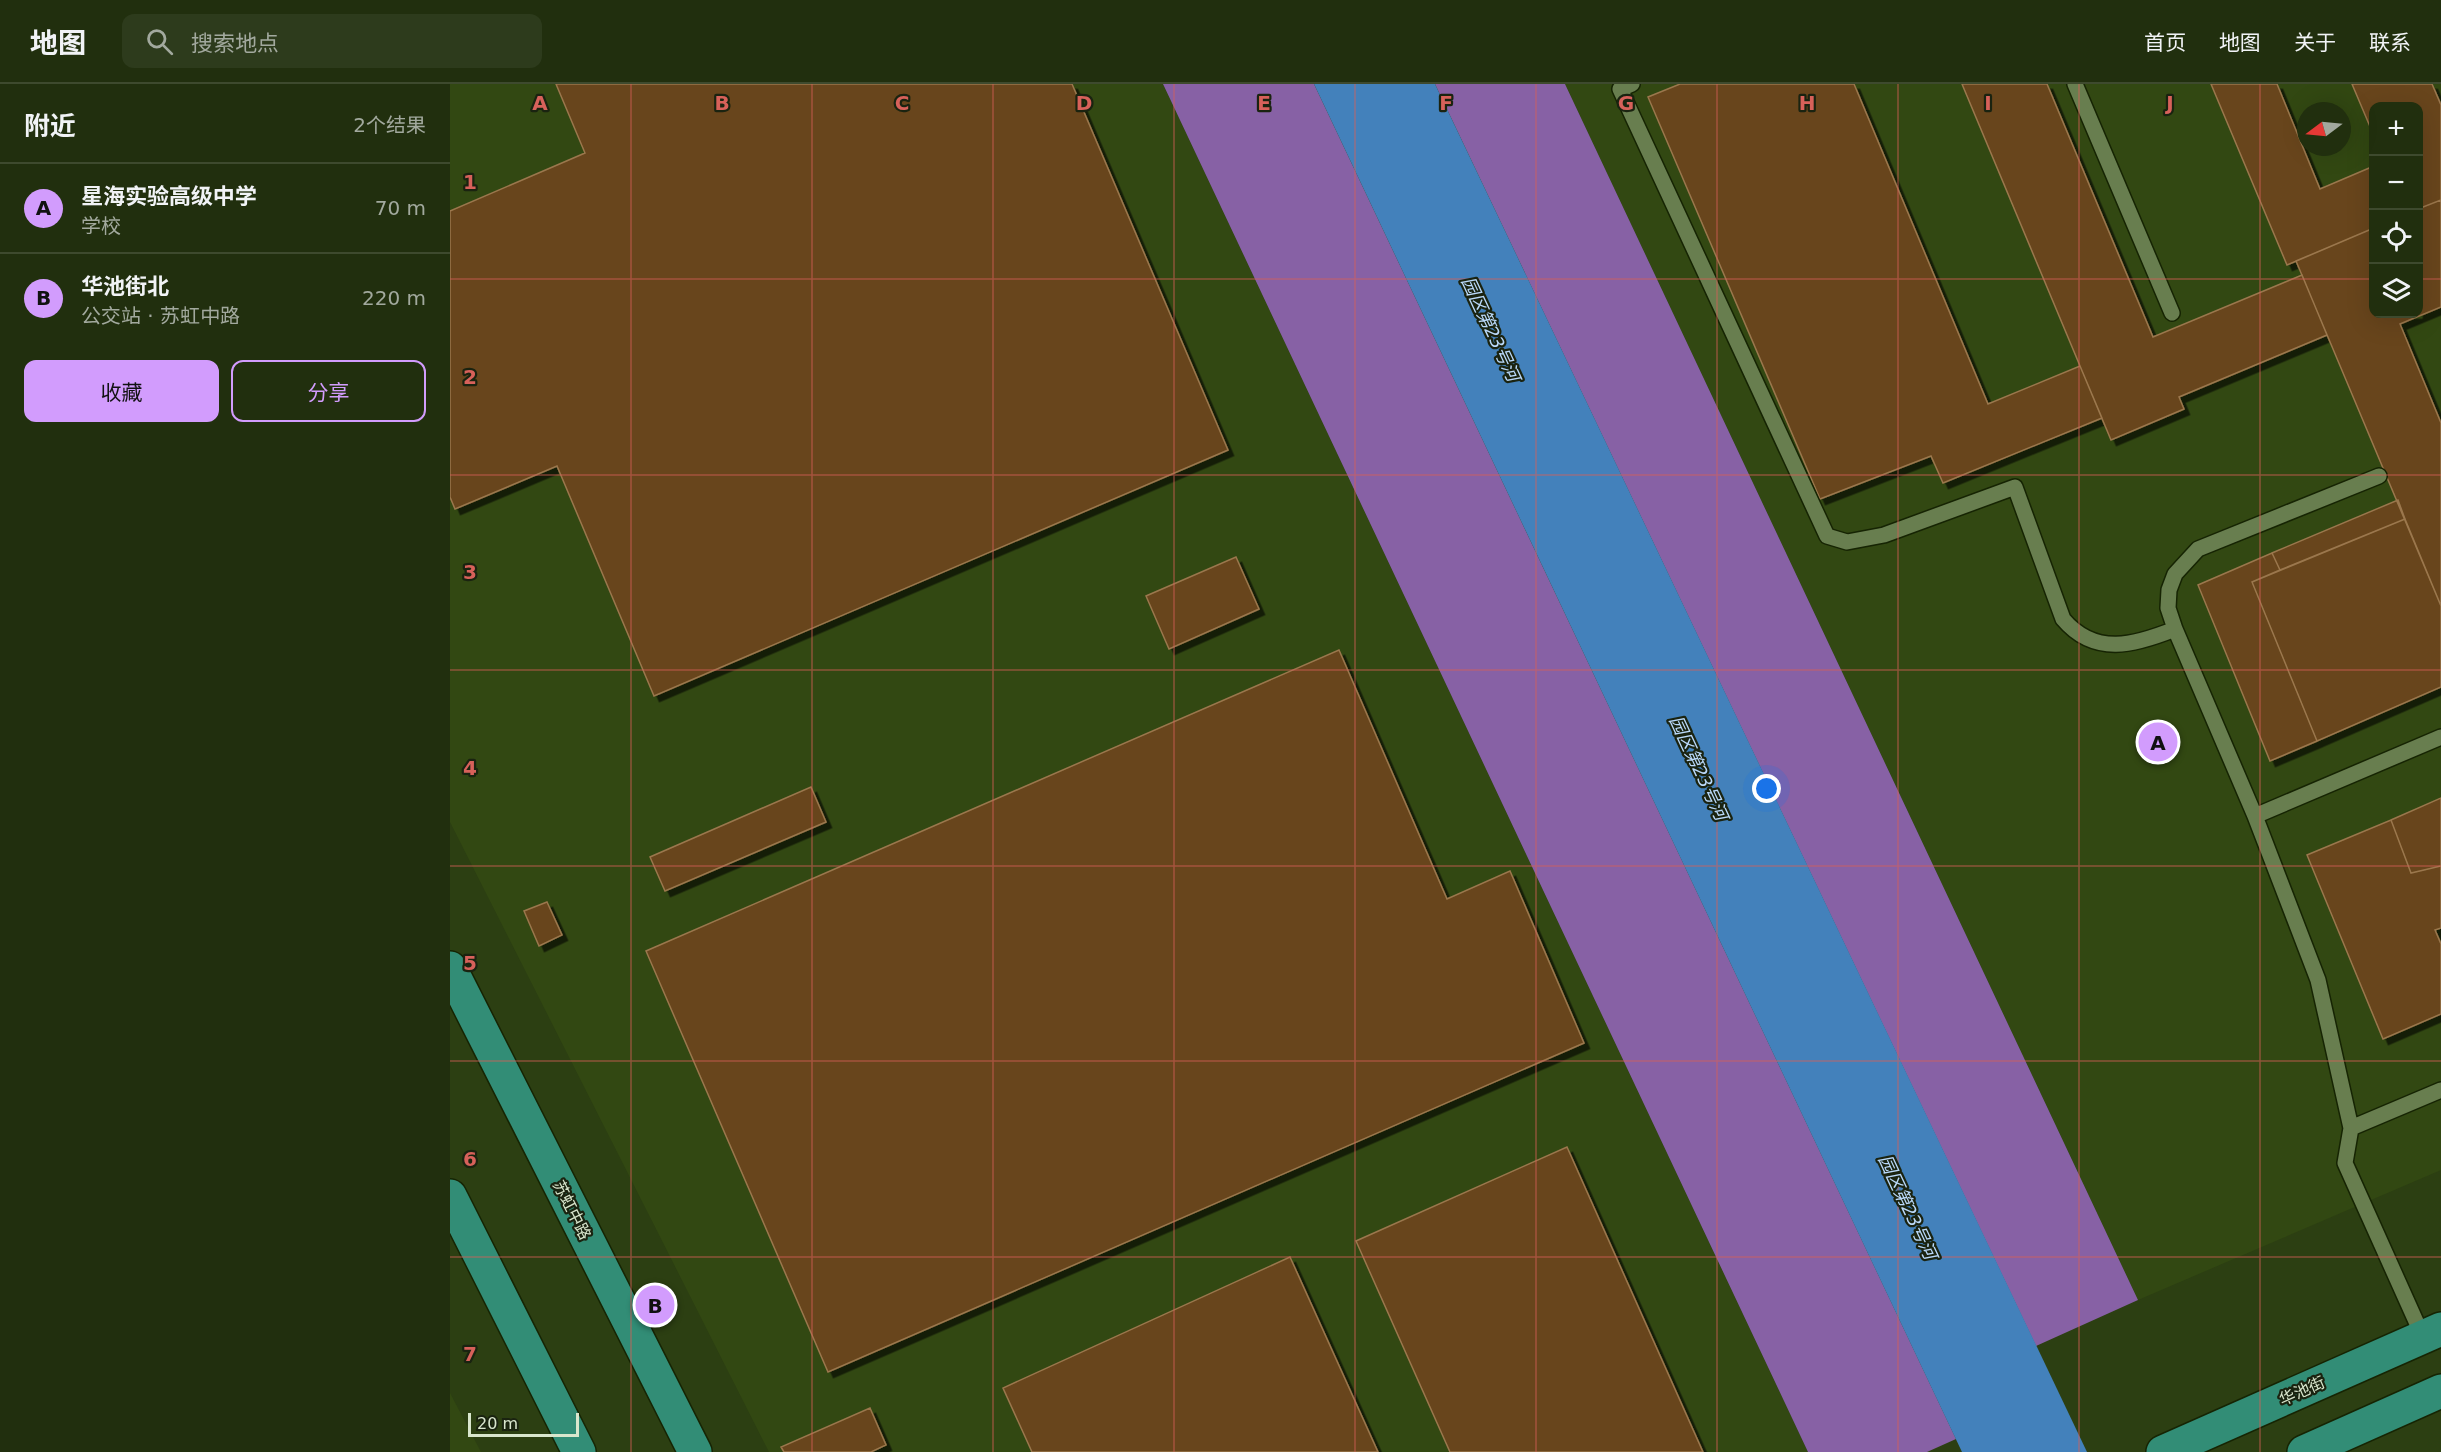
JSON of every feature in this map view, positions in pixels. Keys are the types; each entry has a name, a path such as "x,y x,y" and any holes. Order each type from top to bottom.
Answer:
{"main road":[{"name":"苏虹中路","path":"450,968 695,1452"},
{"path":"450,1196 579,1452"},
{"name":"华池街","path":"2163,1452 2432,1333"},
{"path":"2304,1452 2441,1391"}],"lane":[{"path":"1632,84 1620,89 1827,536 1847,542 1884,535 2015,487 2063,619 2076,634 2100,642 2126,645 2175,629"},
{"path":"2075,84 2172,313"},
{"path":"2379,476 2199,549 2175,574 2169,590 2168,608 2255,816 2318,980 2351,1128 2345,1163 2432,1333"},
{"path":"2255,816 2441,737"},
{"path":"2351,1128 2441,1090"}],"shaded area":[{"path":"450,84 1163,84 1808,1452 769,1452 450,822"},
{"path":"1163,84 1314,84 1956,1439 1927,1452 1808,1452"},
{"path":"1435,84 1565,84 2138,1300 2036,1346"},
{"path":"1565,84 2441,84 2441,1170 2138,1300"},
{"path":"450,1393 481,1452 450,1452"}],"water":[{"name":"园区第23号河","path":"1314,84 1435,84 2087,1452 1962,1452"}],"building":[{"path":"556,84 1072,84 1228,450 654,696 557,466 455,509 450,497 450,211 585,153"},
{"path":"1680,84 1854,84 1988,404 2080,366 2102,418 1943,483 1931,456 1820,499 1648,97"},
{"path":"1962,84 2047,84 2153,337 2302,275 2327,335 2179,397 2184,409 2111,440"},
{"path":"2211,84 2277,84 2297,133 2297,156 2306,156 2320,189 2369,168 2369,230 2287,265"},
{"path":"2352,84 2432,84 2441,105 2441,200 2423,207 2423,102 2369,102 2369,124"},
{"path":"2441,200 2441,307 2423,314 2423,210 2423,207"},
{"path":"2369,230 2369,318 2414,318 2400,324 2441,423 2441,606 2296,261"},
{"path":"2398,500 2405,519 2280,570 2272,553"},
{"path":"2405,519 2441,606 2441,687 2317,741 2252,582"},
{"path":"2272,553 2280,570 2252,582 2317,741 2270,761 2198,585"},
{"path":"1236,557 1259,609 1169,649 1146,596"},
{"path":"1339,650 1447,899 1510,871 1584,1043 828,1372 646,951"},
{"path":"811,787 826,822 665,891 650,857"},
{"path":"2441,798 2441,866 2411,873 2391,820"},
{"path":"2391,820 2411,873 2441,866 2441,928 2435,930 2441,944 2441,1014 2383,1039 2307,855"},
{"path":"547,902 562,935 539,946 524,911"},
{"path":"1567,1147 1703,1452 1450,1452 1356,1241"},
{"path":"1290,1257 1378,1452 1032,1452 1003,1388"},
{"path":"870,1408 886,1445 871,1452 784,1452 781,1447"}],"place":[{"name":"星海实验高级中学","path":"2158,742"},
{"name":"华池街北","path":"655,1305"}]}
